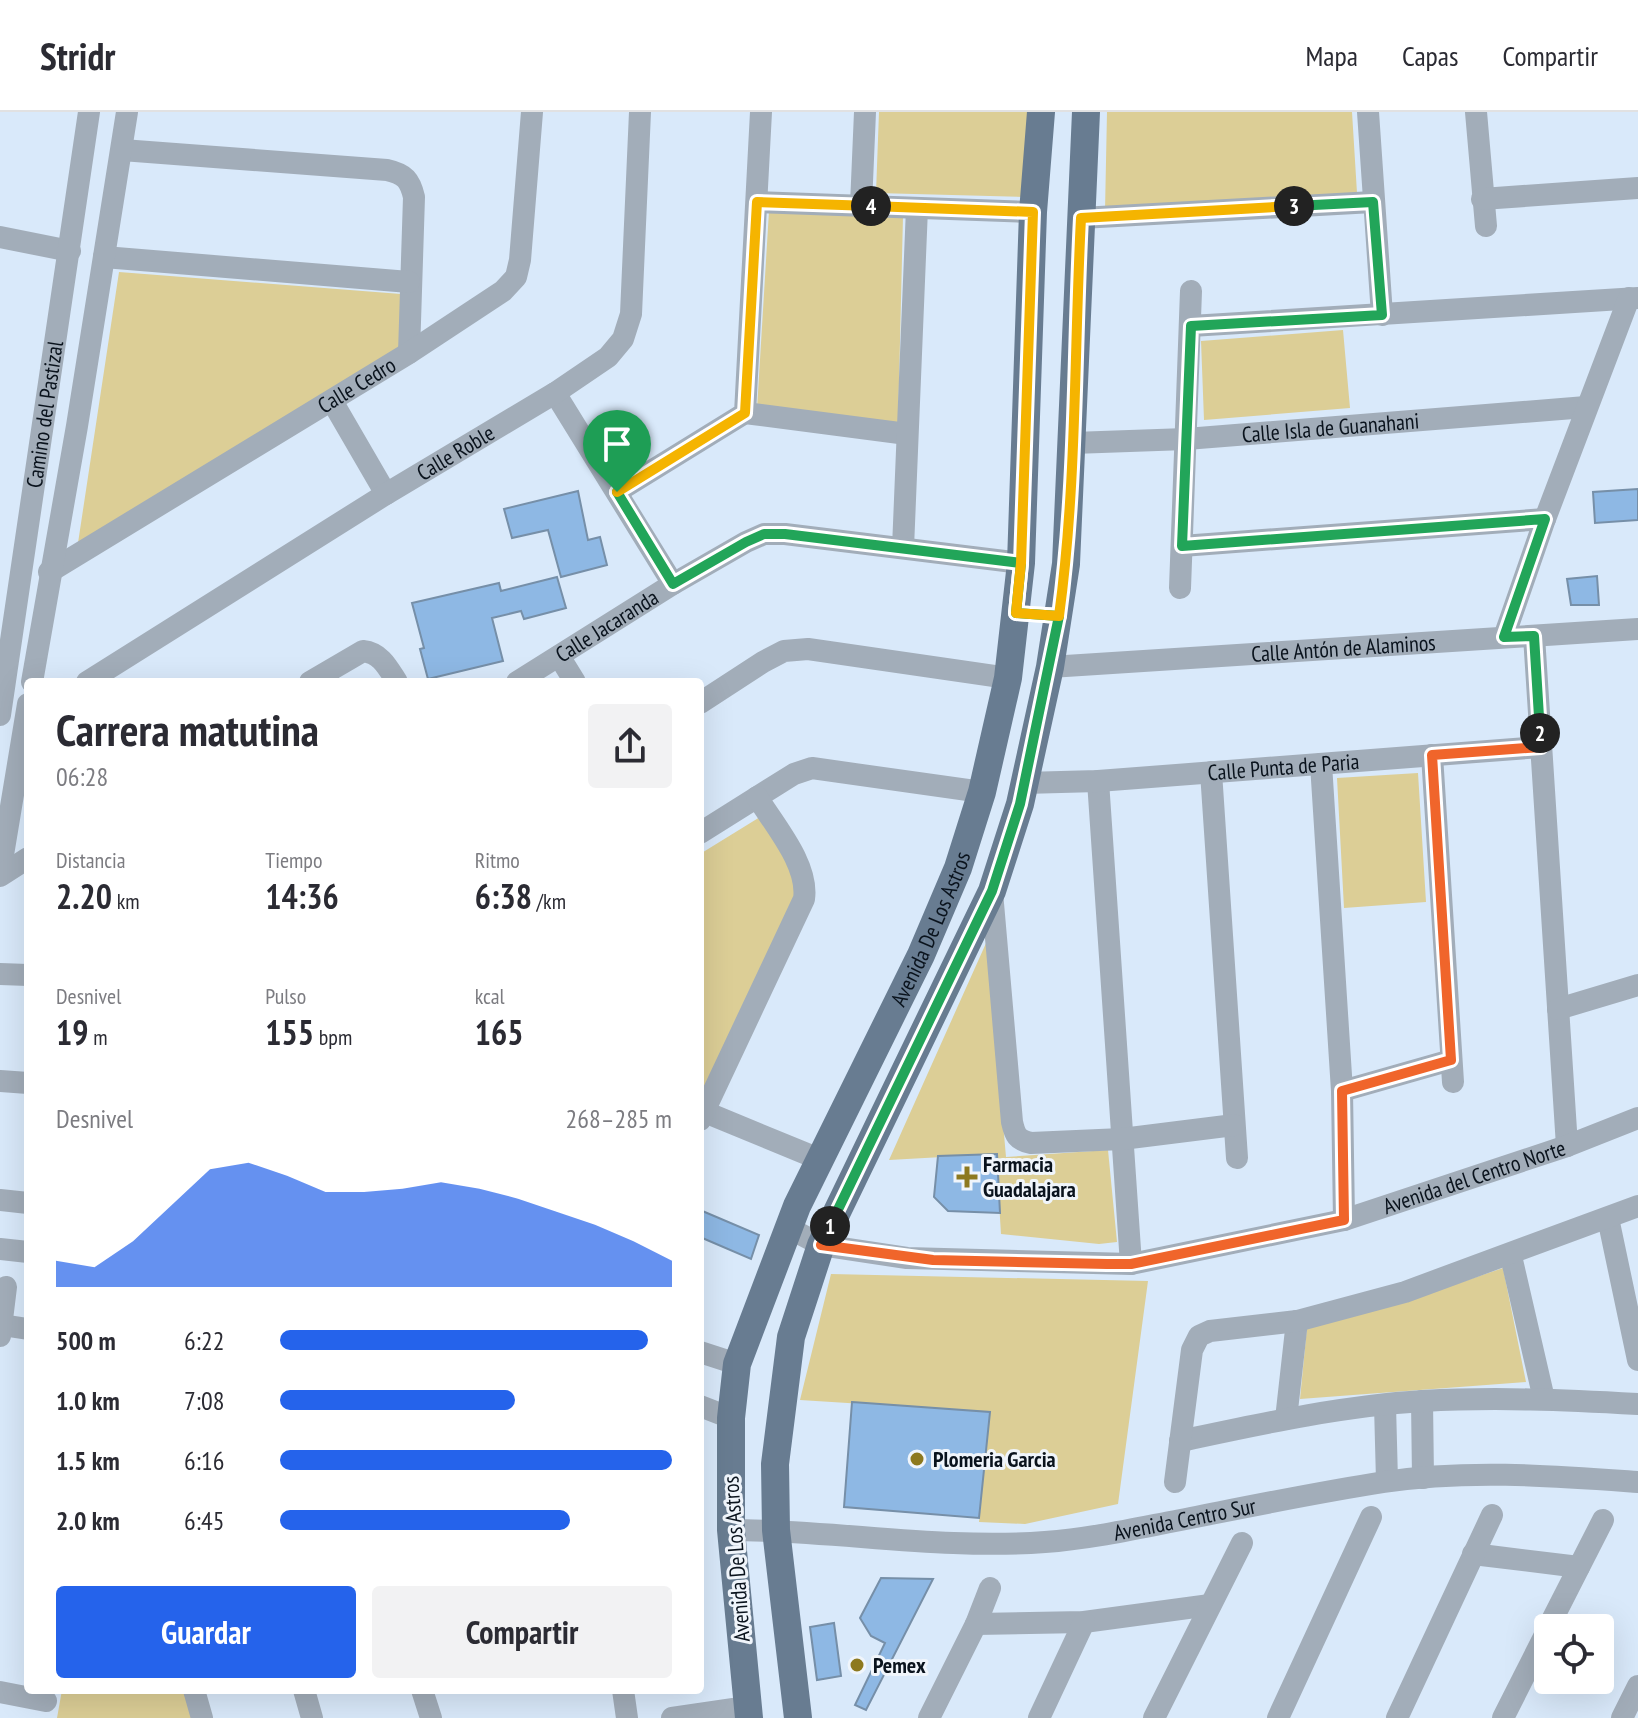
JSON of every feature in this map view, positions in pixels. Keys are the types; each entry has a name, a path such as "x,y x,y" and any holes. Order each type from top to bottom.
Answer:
{"main road":[{"name":"Avenida De Los Astros","path":"748,1713 731,1530 731,1418 737,1364 819,1159 921,955 958,868 982,792 1008,678 1021,563 1033,212 1041,112"},
{"name":"Avenida De Los Astros","path":"798,1718 776,1530 775,1453 791,1337 821,1245 992,891 1024,783 1050,667 1066,564 1086,112"},
{"path":"1016,613 1059,616"}],"street":[{"name":"Camino del Pastizal","path":"0,715 89,112"},
{"name":"Camino del Pastizal","path":"33,678 127,112"},
{"name":"Calle Cedro","path":"49,572 332,401 503,291 516,277 520,260 532,112"},
{"name":"Calle Roble","path":"93,678 386,494 555,393 608,357 623,339 631,314 640,112"},
{"path":"745,413 761,112"},
{"path":"861,205 865,112"},
{"path":"1368,112 1382,315"},
{"path":"1476,112 1486,226"},
{"path":"122,150 402,173 410,183 414,197 409,353"},
{"path":"1482,199 1638,188"},
{"path":"757,202 1033,212"},
{"path":"1081,218 1373,202"},
{"path":"903,548 917,208"},
{"path":"0,237 70,251"},
{"path":"104,257 409,282"},
{"path":"1180,588 1191,291"},
{"path":"1191,326 1633,298 1586,407 1504,637"},
{"path":"555,393 673,584"},
{"path":"332,401 386,494"},
{"name":"Calle Isla de Guanahani","path":"1073,443 1186,439 1586,407"},
{"path":"617,492 745,413 907,434"},
{"path":"1182,546 1545,519"},
{"name":"Calle Jacaranda","path":"523,678 673,584 764,534 1021,563"},
{"name":"Calle Antón de Alaminos","path":"1050,667 1638,629"},
{"path":"1534,636 1567,1146"},
{"path":"704,700 784,651 808,649 1008,678"},
{"path":"317,678 363,651 372,652 382,660 394,678"},
{"path":"559,656 573,678"},
{"path":"0,874 4,831 24,729"},
{"name":"Calle Punta de Paria","path":"1024,783 1098,781 1541,747"},
{"path":"1342,1091 1452,1071 1432,755"},
{"path":"1321,764 1342,1091 1344,1220"},
{"path":"704,830 794,774 812,768 982,792"},
{"path":"1211,772 1237,1158"},
{"path":"1098,781 1131,1264"},
{"path":"704,1108 804,899 807,884 801,867 757,797"},
{"path":"0,874 24,860"},
{"path":"992,891 1012,1122 1014,1134 1021,1141 1122,1139 1234,1125"},
{"path":"0,974 24,975"},
{"path":"1558,1009 1638,985"},
{"path":"0,1081 24,1083"},
{"path":"704,1115 819,1159"},
{"name":"Avenida del Centro Norte","path":"789,1228 821,1245 933,1260 1131,1264 1344,1220 1567,1146 1638,1118"},
{"path":"0,1200 24,1203"},
{"path":"1175,1482 1192,1350 1199,1336 1210,1331 1297,1321 1405,1292 1511,1256 1638,1206"},
{"path":"1608,1218 1638,1360"},
{"path":"0,1249 24,1252"},
{"path":"1511,1256 1544,1399"},
{"path":"6,1287 1,1330 24,1329"},
{"path":"1286,1419 1297,1321"},
{"path":"704,1353 737,1364"},
{"path":"1180,1441 1286,1419 1422,1401 1544,1399 1638,1404"},
{"path":"1422,1401 1423,1478"},
{"path":"1385,1405 1387,1481"},
{"path":"704,1408 731,1418"},
{"name":"Avenida Centro Sur","path":"731,1530 776,1530 984,1544 1046,1542 1115,1533 1387,1481 1516,1475 1638,1482"},
{"path":"1397,1718 1492,1515"},
{"path":"1278,1718 1371,1517"},
{"path":"1555,1614 1603,1520"},
{"path":"1154,1718 1242,1543"},
{"path":"1473,1554 1579,1567"},
{"path":"929,1718 976,1624 990,1588"},
{"path":"976,1624 1084,1622 1210,1605"},
{"path":"1039,1718 1084,1622"},
{"path":"1503,1718 1534,1656"},
{"path":"1622,1718 1638,1686"},
{"path":"0,1692 46,1703"},
{"path":"195,1694 202,1718"},
{"path":"305,1694 312,1718"},
{"path":"423,1694 431,1718"},
{"path":"624,1694 627,1718"},
{"path":"672,1718 748,1713"}],"shaded area":[{"path":"879,112 1028,112 1024,197 876,193"},
{"path":"1107,112 1352,112 1357,193 1105,211"},
{"path":"769,211 903,216 898,425 757,409"},
{"path":"119,272 401,294 399,348 78,543"},
{"path":"1343,330 1350,408 1204,420 1201,341"},
{"path":"1418,773 1426,902 1344,908 1337,778"},
{"path":"760,817 802,882 704,1092 704,852"},
{"path":"987,941 1006,1157 1108,1150 1117,1242 1099,1244 1001,1234 996,1154 889,1160"},
{"path":"1503,1268 1526,1382 1300,1399 1307,1327 1403,1302"},
{"path":"831,1274 1148,1281 1118,1504 1025,1524 979,1522 990,1412 800,1400"},
{"path":"61,1694 186,1694 193,1718 57,1718"}],"building":[{"path":"1638,489 1638,520 1595,523 1593,492"},
{"path":"578,491 588,540 600,537 607,565 561,577 548,530 512,538 504,509"},
{"path":"1597,576 1599,605 1571,605 1567,579"},
{"path":"557,577 566,608 524,619 521,611 492,618 503,661 428,678 420,649 424,648 412,603 499,583 501,591"},
{"name":"Farmacia Guadalajara","path":"997,1154 1000,1213 948,1211 934,1197 938,1156"},
{"path":"704,1212 759,1235 751,1259 704,1239"},
{"name":"Plomeria Garcia","path":"852,1402 990,1412 979,1518 844,1507"},
{"path":"881,1578 933,1579 866,1710 855,1705 885,1643 871,1636 860,1618"},
{"path":"834,1623 841,1676 817,1680 810,1627"}],"place":[{"name":"Farmacia Guadalajara","path":"967,1177"},
{"name":"Plomeria Garcia","path":"917,1459"},
{"name":"Pemex","path":"857,1665"}],"route":[{"path":"617,492 673,584 746,542 764,534 785,534 1021,563 1016,613 1059,616 1020,804 992,891 821,1245 933,1260 1131,1264 1344,1220 1342,1091 1451,1060 1432,755 1541,747 1534,636 1504,637 1545,519 1182,546 1191,326 1382,315 1373,202 1081,218 1073,443 1066,564 1059,616 1016,613 1021,563 1033,212 757,202 745,413 617,492"}]}
